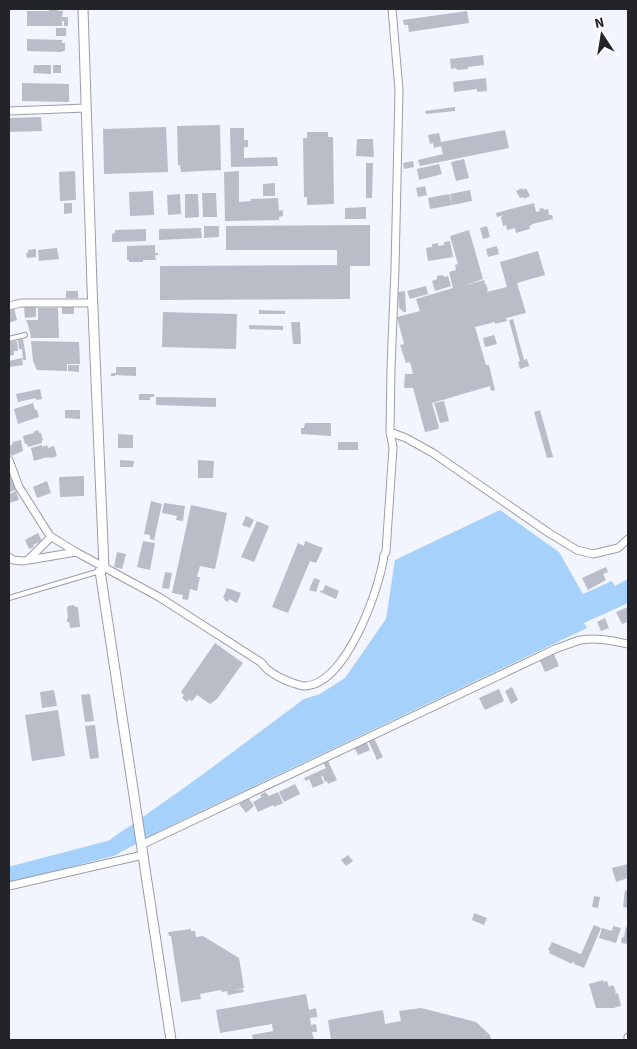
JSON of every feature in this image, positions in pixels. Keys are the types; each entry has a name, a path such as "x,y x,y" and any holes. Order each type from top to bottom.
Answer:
{"street":[{"path":"83,9 102,570 171,1040"},
{"path":"9,460 19,487 51,537 102,570 159,598 262,663 264,667 288,681 304,686 319,681 328,675 342,659 365,620 380,580 386,552 388,527 393,447 390,432 390,367 399,90 392,9"},
{"path":"9,111 86,108"},
{"path":"9,306 22,303 93,303"},
{"path":"390,432 434,453 549,533 577,550 593,554 618,548 628,540"},
{"path":"29,559 51,537"},
{"path":"9,557 18,561 76,552"},
{"path":"141,843 555,649 590,639 628,644"},
{"path":"9,886 143,855"}],"lane":[{"path":"9,339 25,335"},
{"path":"9,598 102,570"}],"water":[{"path":"500,510 559,552 583,594 612,581 615,586 628,579 628,603 584,623 587,628 172,825 115,855 109,841 304,699 320,694 345,678 386,619 395,560"}],"building":[{"path":"49,9 63,11 62,17 68,17 68,26 64,26 64,21 62,21 62,26 27,26 27,11 49,11"},
{"path":"467,11 469,23 409,32 408,25 404,25 403,20"},
{"path":"56,28 66,28 66,36 56,36"},
{"path":"27,39 62,40 62,43 65,43 65,51 27,51"},
{"path":"483,55 484,65 468,67 468,69 451,69 450,59"},
{"path":"34,65 51,65 51,74 33,73"},
{"path":"53,65 61,65 61,73 53,73"},
{"path":"486,78 487,91 477,92 477,89 454,92 453,82"},
{"path":"22,83 69,84 69,102 22,101"},
{"path":"455,107 455,111 426,114 425,111"},
{"path":"41,117 42,131 9,132 9,118"},
{"path":"220,125 221,170 181,172 180,165 178,165 177,126"},
{"path":"166,127 168,172 104,174 103,129"},
{"path":"230,128 244,128 244,140 248,140 248,147 244,147 244,158 277,157 278,166 231,167"},
{"path":"505,130 509,148 420,166 418,160 443,154 441,146 434,148 433,143 430,144 428,135 439,133 441,142"},
{"path":"307,132 328,132 328,137 333,137 334,204 307,205 307,197 304,197 303,138 307,138"},
{"path":"357,139 373,139 374,157 356,156"},
{"path":"464,159 469,178 456,181 451,162"},
{"path":"413,161 414,167 404,169 403,163"},
{"path":"366,163 373,163 372,198 366,198"},
{"path":"439,164 442,174 419,180 417,169"},
{"path":"75,171 76,200 60,201 59,172"},
{"path":"239,171 239,202 251,201 251,199 278,198 279,211 283,210 283,216 279,217 279,220 225,221 224,172"},
{"path":"275,183 275,196 263,196 263,184"},
{"path":"425,186 427,195 418,197 416,188"},
{"path":"522,188 523,190 526,188 530,196 524,199 523,197 520,198 516,191"},
{"path":"470,190 472,201 452,205 450,194"},
{"path":"153,191 154,215 130,216 129,192"},
{"path":"202,193 216,193 217,217 203,217"},
{"path":"180,194 181,214 168,215 167,195"},
{"path":"185,194 198,194 199,217 185,218"},
{"path":"449,194 452,205 430,209 428,198"},
{"path":"64,203 72,203 72,213 64,214"},
{"path":"534,203 536,212 543,208 544,210 548,209 549,215 552,215 553,219 532,224 529,226 530,229 516,233 515,228 507,230 506,225 503,226 501,217 504,215 497,217 496,213"},
{"path":"366,207 366,219 345,219 345,208"},
{"path":"370,225 370,266 350,266 350,299 160,300 160,266 337,265 337,250 226,250 226,226"},
{"path":"204,226 219,226 219,237 204,238"},
{"path":"487,226 490,237 483,239 480,228"},
{"path":"201,228 202,238 159,240 159,229"},
{"path":"146,229 146,241 112,242 112,234 115,233 115,230"},
{"path":"469,230 483,279 463,286 484,280 487,292 507,287 500,262 538,251 545,275 517,283 526,313 506,318 507,321 475,327 486,365 489,365 495,390 491,391 490,386 432,403 439,427 438,429 425,432 413,388 404,388 405,374 413,374 410,362 406,363 400,345 404,344 397,317 420,311 416,299 453,288 449,272 456,270 455,265 458,264 450,236"},
{"path":"450,241 453,257 428,261 426,248 438,243 438,246 444,245 444,242"},
{"path":"155,245 155,253 158,253 158,255 155,255 156,260 129,262 127,260 127,246"},
{"path":"497,246 499,254 488,257 486,249"},
{"path":"57,248 59,259 39,261 38,250"},
{"path":"36,249 36,257 27,258 26,253 28,253 28,250"},
{"path":"443,275 444,277 448,276 451,286 435,291 432,281 437,279 437,276"},
{"path":"426,286 428,294 410,299 407,291"},
{"path":"66,291 78,291 78,298 66,298"},
{"path":"405,291 406,312 404,312 399,308 398,292"},
{"path":"62,306 74,306 74,314 62,314"},
{"path":"24,307 36,307 36,317 25,318"},
{"path":"14,308 17,320 9,323 9,310"},
{"path":"38,308 58,308 59,338 31,338 26,320 38,320"},
{"path":"259,310 285,311 285,314 259,314"},
{"path":"163,312 237,314 236,349 162,347"},
{"path":"513,319 524,360 527,359 529,366 520,369 518,362 520,361 509,320"},
{"path":"291,322 300,322 301,344 293,344"},
{"path":"249,325 283,326 283,330 249,329"},
{"path":"494,335 497,344 485,347 483,338"},
{"path":"23,339 26,360 23,360 22,349 19,349 18,340"},
{"path":"17,341 18,351 14,351 14,355 9,356 9,342"},
{"path":"31,341 79,342 80,364 67,364 67,371 37,370 33,361"},
{"path":"22,358 23,365 9,367 9,361"},
{"path":"68,365 79,365 79,372 68,371"},
{"path":"116,367 136,367 136,376 111,376 111,373 116,373"},
{"path":"40,389 42,399 36,400 36,398 18,402 16,394"},
{"path":"139,394 154,394 154,397 150,397 150,400 139,400"},
{"path":"156,397 216,398 216,407 156,405"},
{"path":"444,401 449,421 440,423 434,403"},
{"path":"33,403 39,417 18,424 14,409"},
{"path":"65,410 80,410 80,419 65,418"},
{"path":"540,410 553,457 547,458 534,412"},
{"path":"305,423 331,423 331,436 301,434 301,428 304,428"},
{"path":"38,430 41,433 42,443 28,447 23,436"},
{"path":"118,434 133,435 133,448 118,448"},
{"path":"21,440 23,451 11,456 9,446 13,444 12,442"},
{"path":"338,442 358,442 358,450 338,450"},
{"path":"42,445 42,447 47,445 48,448 54,446 57,456 34,461 31,448"},
{"path":"120,460 134,461 133,467 120,467"},
{"path":"198,460 214,461 213,478 198,478"},
{"path":"84,476 84,496 60,497 59,477"},
{"path":"11,477 16,490 10,492 9,478"},
{"path":"47,481 51,493 37,498 33,487"},
{"path":"16,491 19,500 9,503 9,494"},
{"path":"151,501 162,504 154,540 150,539 150,535 144,534"},
{"path":"164,503 185,506 183,521 176,520 177,516 162,513"},
{"path":"191,505 227,513 215,569 200,566 197,577 200,577 197,591 190,589 188,600 182,599 183,595 172,593"},
{"path":"246,516 254,520 250,528 242,525"},
{"path":"257,521 269,526 254,562 241,557"},
{"path":"38,533 42,541 29,549 25,540"},
{"path":"143,541 155,543 150,570 137,567"},
{"path":"305,541 323,548 316,563 310,561 288,613 272,607 298,543 304,546"},
{"path":"117,552 126,554 122,569 114,567"},
{"path":"606,567 608,572 603,574 606,580 588,590 582,578"},
{"path":"165,572 172,573 169,589 162,588"},
{"path":"314,578 320,580 316,592 309,590"},
{"path":"325,585 339,591 336,599 320,592 321,590 323,591"},
{"path":"227,588 241,593 237,603 229,599 228,602 224,600"},
{"path":"74,605 78,607 80,627 70,628 69,622 67,622 67,608"},
{"path":"628,607 628,622 622,624 616,612"},
{"path":"605,618 609,628 601,631 597,622"},
{"path":"215,643 243,663 217,699 210,704 197,695 192,701 189,699 187,702 182,698 184,695 181,692"},
{"path":"554,654 559,666 545,672 540,661"},
{"path":"512,687 518,700 511,704 505,691"},
{"path":"499,689 504,701 485,710 479,698"},
{"path":"54,690 57,706 42,708 40,692"},
{"path":"90,694 94,721 85,722 81,695"},
{"path":"58,710 65,756 32,761 25,715"},
{"path":"95,725 99,758 90,759 85,726"},
{"path":"374,738 383,757 377,760 368,740"},
{"path":"366,741 370,750 358,755 354,747"},
{"path":"327,759 337,780 328,784 323,776 321,777 324,783 313,788 309,779 306,781 304,778 326,768 323,762"},
{"path":"295,784 300,794 284,802 279,792"},
{"path":"265,792 269,796 278,792 283,803 274,807 273,805 258,812 253,802 262,797 260,795"},
{"path":"248,797 254,806 246,813 239,804"},
{"path":"348,855 353,861 346,866 341,860"},
{"path":"628,864 628,878 616,882 612,868"},
{"path":"625,890 628,891 628,908 623,907"},
{"path":"594,896 600,897 598,908 592,907"},
{"path":"474,913 487,918 484,925 472,920"},
{"path":"594,925 601,928 584,968 549,953 550,951 548,950 552,942 581,954"},
{"path":"613,926 621,928 616,943 599,938 602,928 612,931"},
{"path":"626,927 628,928 628,944 621,943"},
{"path":"191,929 191,931 195,931 196,937 203,936 239,958 244,988 233,990 243,989 244,992 228,995 227,991 222,992 221,990 200,994 201,999 181,1002 171,936 169,936 168,932"},
{"path":"603,980 604,982 607,981 609,987 614,986 615,994 618,993 621,1006 596,1008 589,984"},
{"path":"306,994 309,1010 316,1008 317,1017 310,1018 311,1025 316,1024 317,1032 312,1032 314,1040 253,1040 252,1035 273,1031 272,1024 220,1033 216,1010"},
{"path":"421,1008 476,1022 490,1035 491,1040 331,1040 328,1020 383,1010 385,1024 401,1021 399,1011"}],"waterway":[{"path":"9,875 112,848 129,836"}]}
